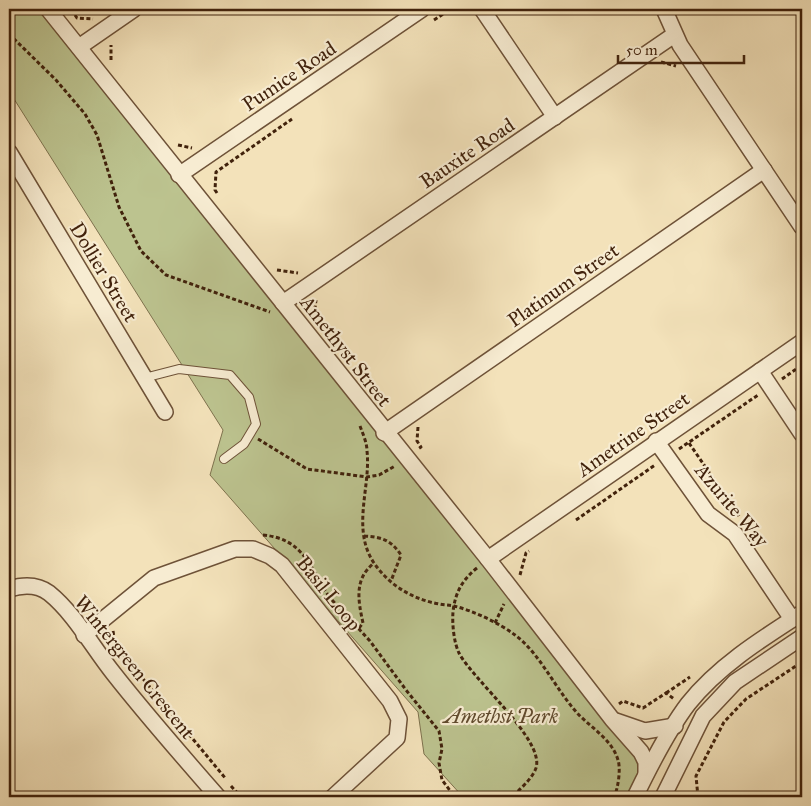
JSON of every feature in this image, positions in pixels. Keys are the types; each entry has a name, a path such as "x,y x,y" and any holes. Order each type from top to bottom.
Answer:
{"street":[{"name":"Amethyst Street","path":"48,9 179,175 278,308 488,559 610,717 641,752 646,768"},
{"path":"79,47 134,9"},
{"name":"Pumice Road","path":"179,175 422,9"},
{"path":"482,9 555,117"},
{"path":"664,9 674,35 802,227"},
{"name":"Bauxite Road","path":"278,308 674,35"},
{"name":"Dollier Street","path":"9,152 165,412"},
{"name":"Platinum Street","path":"384,433 764,170"},
{"name":"Ametrine Street","path":"488,559 656,441 802,342"},
{"path":"760,371 802,434"},
{"name":"Azurite Way","path":"656,441 708,514 735,534 797,616"},
{"name":"Basil Loop","path":"84,636 154,578 235,549 253,549 270,556 282,566 384,694 399,719 397,738 333,797"},
{"name":"Wintergreen Crescent","path":"9,589 18,586 33,586 48,592 64,609 145,713 218,797"},
{"path":"635,797 646,768 686,708 721,671 797,616"},
{"path":"663,797 701,719 735,682 802,637"},
{"path":"610,717 645,731 675,726"},
{"path":"673,778 677,797"}],"lane":[{"path":"144,378 179,369 230,376 249,397 256,424 244,444 224,459"}],"path":[{"path":"70,9 77,18 93,19 107,9 115,22"},
{"path":"431,23 446,10 451,9"},
{"path":"9,34 26,53 56,80 85,114 97,135 119,207 141,251 166,275 278,308"},
{"path":"115,66 109,58 111,45 118,40"},
{"path":"654,67 662,62 679,67"},
{"path":"220,197 215,190 216,172 294,117"},
{"path":"173,139 179,146 195,148"},
{"path":"220,148 230,162"},
{"path":"272,264 278,272 297,274 304,269"},
{"path":"320,278 328,291 316,299 314,315 320,322"},
{"path":"573,521 802,365"},
{"path":"359,422 367,450 367,477 362,512 364,536 374,563 390,581 406,594 423,600 454,606 495,623 516,636 542,666 559,692 609,743 619,762 617,792 614,797"},
{"path":"250,434 307,469 367,477 379,475 406,459"},
{"path":"364,536 384,538 393,544 401,555 390,581"},
{"path":"508,585 520,576 526,554 534,548"},
{"path":"488,559 467,576 456,592 452,620 458,652 477,678 525,733 537,756 536,767 512,797"},
{"path":"359,628 363,623 358,593 360,578 374,563"},
{"path":"113,627 114,645 241,797"},
{"path":"698,797 696,776 724,722 746,700 802,662"},
{"path":"593,728 610,717 623,701 643,708 666,693 686,708"},
{"path":"701,719 719,732"}],"green space":[{"name":"Amethst Park","path":"9,9 43,9 637,755 638,778 629,797 463,797 424,754 418,712 210,475 223,430 9,91"}]}
